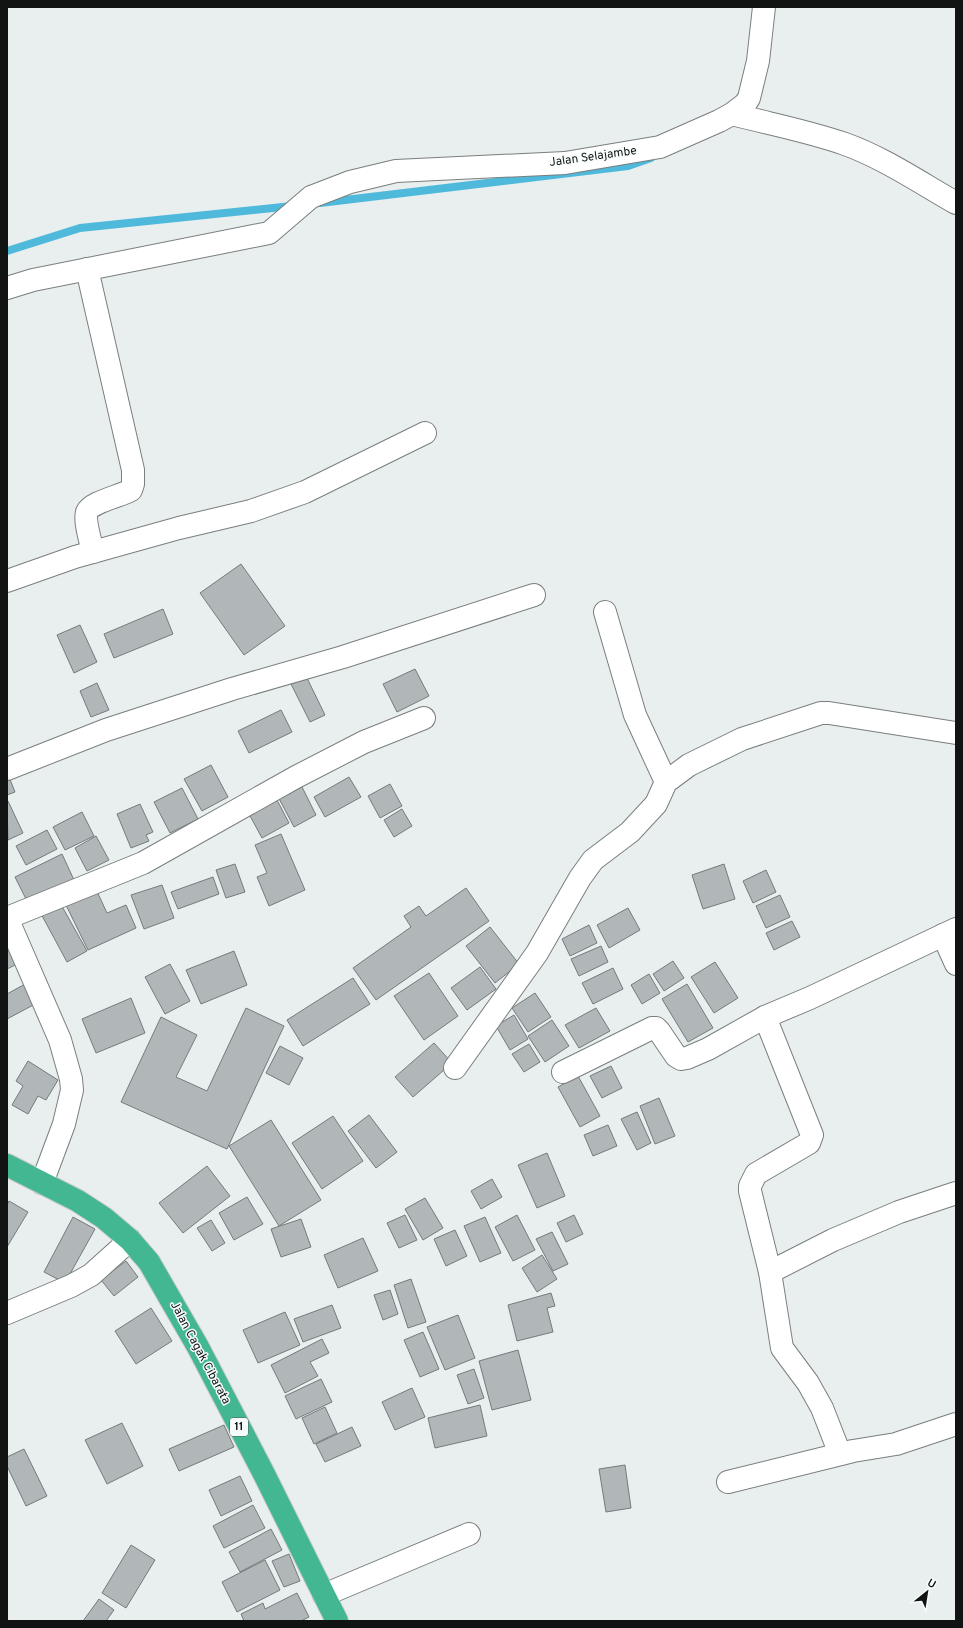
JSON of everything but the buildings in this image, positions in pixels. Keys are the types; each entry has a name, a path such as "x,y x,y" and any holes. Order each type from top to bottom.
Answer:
{"highway":[{"name":"11","path":"7,1165 78,1201 104,1218 130,1240"},
{"name":"Jalan Cagak Cibarata","path":"130,1240 149,1262 198,1346 337,1621"}],"street":[{"name":"Jalan Selajambe","path":"87,269 269,233 311,197 350,182 396,171 565,163 660,147 692,134 732,114 745,104 749,98 758,61 764,7"},
{"path":"732,114 845,144 882,160 956,202"},
{"path":"7,288 33,280 87,269 133,470 133,484 130,490 126,493 98,503 87,512 87,521 93,552"},
{"path":"7,581 93,552 179,528 251,511 306,492 426,433"},
{"path":"7,769 114,728 232,689 343,657 534,595"},
{"path":"605,612 635,715 666,782"},
{"path":"455,1068 537,953 580,878 593,860 630,832 656,804 666,782 689,765 742,739 821,713 956,733"},
{"path":"42,1182 64,1124 70,1098 72,1079 60,1040 7,918 143,862 296,777 364,742 424,718"},
{"path":"563,1072 652,1028 656,1028 659,1031 676,1056 684,1058 708,1049 765,1017 810,998 950,932 956,964"},
{"path":"765,1017 812,1135 809,1143 756,1174 750,1186 750,1191 770,1272 782,1348 808,1383 822,1408 840,1454"},
{"path":"770,1272 833,1240 876,1221 898,1212 956,1193"},
{"path":"7,1313 71,1286 91,1275 130,1240"},
{"path":"728,1482 840,1454 896,1444 956,1424"},
{"path":"324,1595 469,1534"}],"waterway":[{"path":"320,203 628,166 651,158"},
{"path":"7,251 80,228 292,206"}]}
